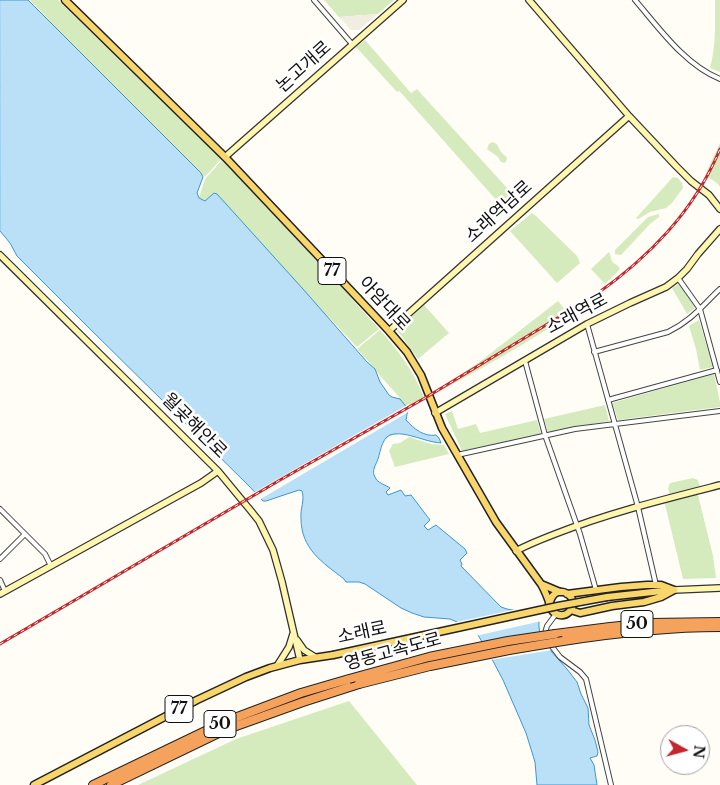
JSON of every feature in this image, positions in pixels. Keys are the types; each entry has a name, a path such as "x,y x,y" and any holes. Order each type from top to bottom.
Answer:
{"highway":[{"name":"영동고속도로","path":"88,785 95,784 224,722 301,693 429,657 508,641 610,627 640,624 720,622"},
{"name":"영동고속도로","path":"113,784 225,730 359,684 430,666 563,641 650,630 720,627"}],"main road":[{"name":"아암대로","path":"65,0 225,157 389,330 407,352 421,375 435,413 457,455 496,522 541,584 550,602"},
{"path":"541,584 567,594 629,586 661,585 674,590"},
{"path":"571,610 580,613 644,602 661,597 674,590"},
{"name":"소래로","path":"34,785 197,700 246,677 277,666 607,596 674,590"},
{"path":"550,602 553,595 560,592"},
{"path":"556,614 564,615 571,610 573,603 567,594"},
{"name":"77","path":"550,602 551,610 556,614"}],"street":[{"path":"314,0 352,44"},
{"name":"논고개로","path":"225,157 403,0"},
{"path":"529,0 629,116 720,209"},
{"path":"635,0 689,60 704,71 720,79"},
{"name":"소래역남로","path":"389,330 629,116"},
{"name":"소래역로","path":"435,413 586,324 666,287 678,278 720,229"},
{"name":"월곶해안로","path":"0,256 218,471 259,521 273,550 300,660"},
{"path":"678,278 700,309 720,381"},
{"path":"594,352 668,332 680,326 720,289"},
{"path":"586,324 638,507 656,585"},
{"path":"525,360 545,435 596,590"},
{"path":"608,400 717,370"},
{"path":"457,455 575,429 720,411"},
{"path":"0,580 2,593 201,483 218,471"},
{"path":"516,551 576,526 720,485"},
{"path":"0,509 46,554 51,566"},
{"path":"0,559 25,534"},
{"path":"0,550 5,553"},
{"name":"소래로","path":"674,590 720,588"},
{"path":"556,614 547,626 545,633 550,645 560,657 586,679 611,785"},
{"path":"294,634 301,647 315,657"},
{"path":"277,666 289,648 294,634"}],"green space":[{"path":"0,0 28,0 52,23 30,0 58,0 221,159 205,177 203,175 197,193 199,198 205,179 222,160 379,329 357,347 322,310 367,362 372,365 357,349 380,330 405,362 424,397 408,407 406,420 420,432 427,435 436,435 441,442 434,442 406,434 392,435 386,439","holes":["376,371 400,398 389,395"]},
{"path":"324,0 394,0 378,14 339,17"},
{"path":"715,0 720,0 720,72 710,68 714,43"},
{"path":"365,40 411,93 417,89 518,200 506,211 403,95 399,91 397,92 356,47"},
{"path":"492,142 507,157 506,162 502,162 487,149"},
{"path":"720,143 720,187 705,175"},
{"path":"673,177 678,178 683,188 672,203 666,208 650,212 638,219 636,218"},
{"path":"532,213 577,256 580,263 557,283 510,231"},
{"path":"659,214 659,217 621,255 615,254 615,250 648,217"},
{"path":"609,252 612,261 620,269 605,284 591,269"},
{"path":"679,284 695,308 687,314 672,288"},
{"path":"558,301 569,315 489,364 440,391 438,389 478,363"},
{"path":"424,305 449,333 418,359 397,330"},
{"path":"699,320 713,367 700,370 689,326"},
{"path":"714,374 720,407 618,420 612,403"},
{"path":"605,405 609,421 548,432 544,419"},
{"path":"452,411 458,429 476,424 480,433 537,420 541,434 462,451 445,414"},
{"path":"409,437 431,444 444,445 449,454 395,467 389,451 393,444 400,443"},
{"path":"693,478 698,480 701,490 697,491 713,556 716,578 683,579 664,500 670,498 668,488 670,483"},
{"path":"349,701 417,785 138,785 236,739"}],"shaded area":[{"path":"378,14 359,30 351,30 339,17"}],"water":[{"path":"0,0 28,0 201,173 203,177 197,193 199,198 205,201 214,193 217,194 375,369 380,382 389,395 400,399 408,409 406,420 420,432 427,435 436,435 439,438 441,443 405,434 390,435 384,440 374,468 374,475 378,481 390,488 386,492 388,495 401,490 405,496 411,495 430,520 424,526 428,530 436,525 465,549 467,553 460,560 461,566 501,607 535,614 539,620 540,633 550,650 577,682 588,708 589,725 598,752 597,756 590,758 594,765 597,785 537,785 535,762 526,733 503,680 478,635 450,619 424,617 412,613 401,608 365,584 346,582 314,554 305,538 301,518 302,491 299,490 263,501 17,256 10,243 0,231"}],"pier":[{"path":"409,404 410,411 259,500 253,493"},
{"path":"517,609 538,613 542,621 475,636 452,623"},
{"path":"542,632 553,650 490,660 480,643"}],"railway":[{"path":"0,644 280,480 425,398 594,296 633,266 668,232 697,193 720,149"}]}
